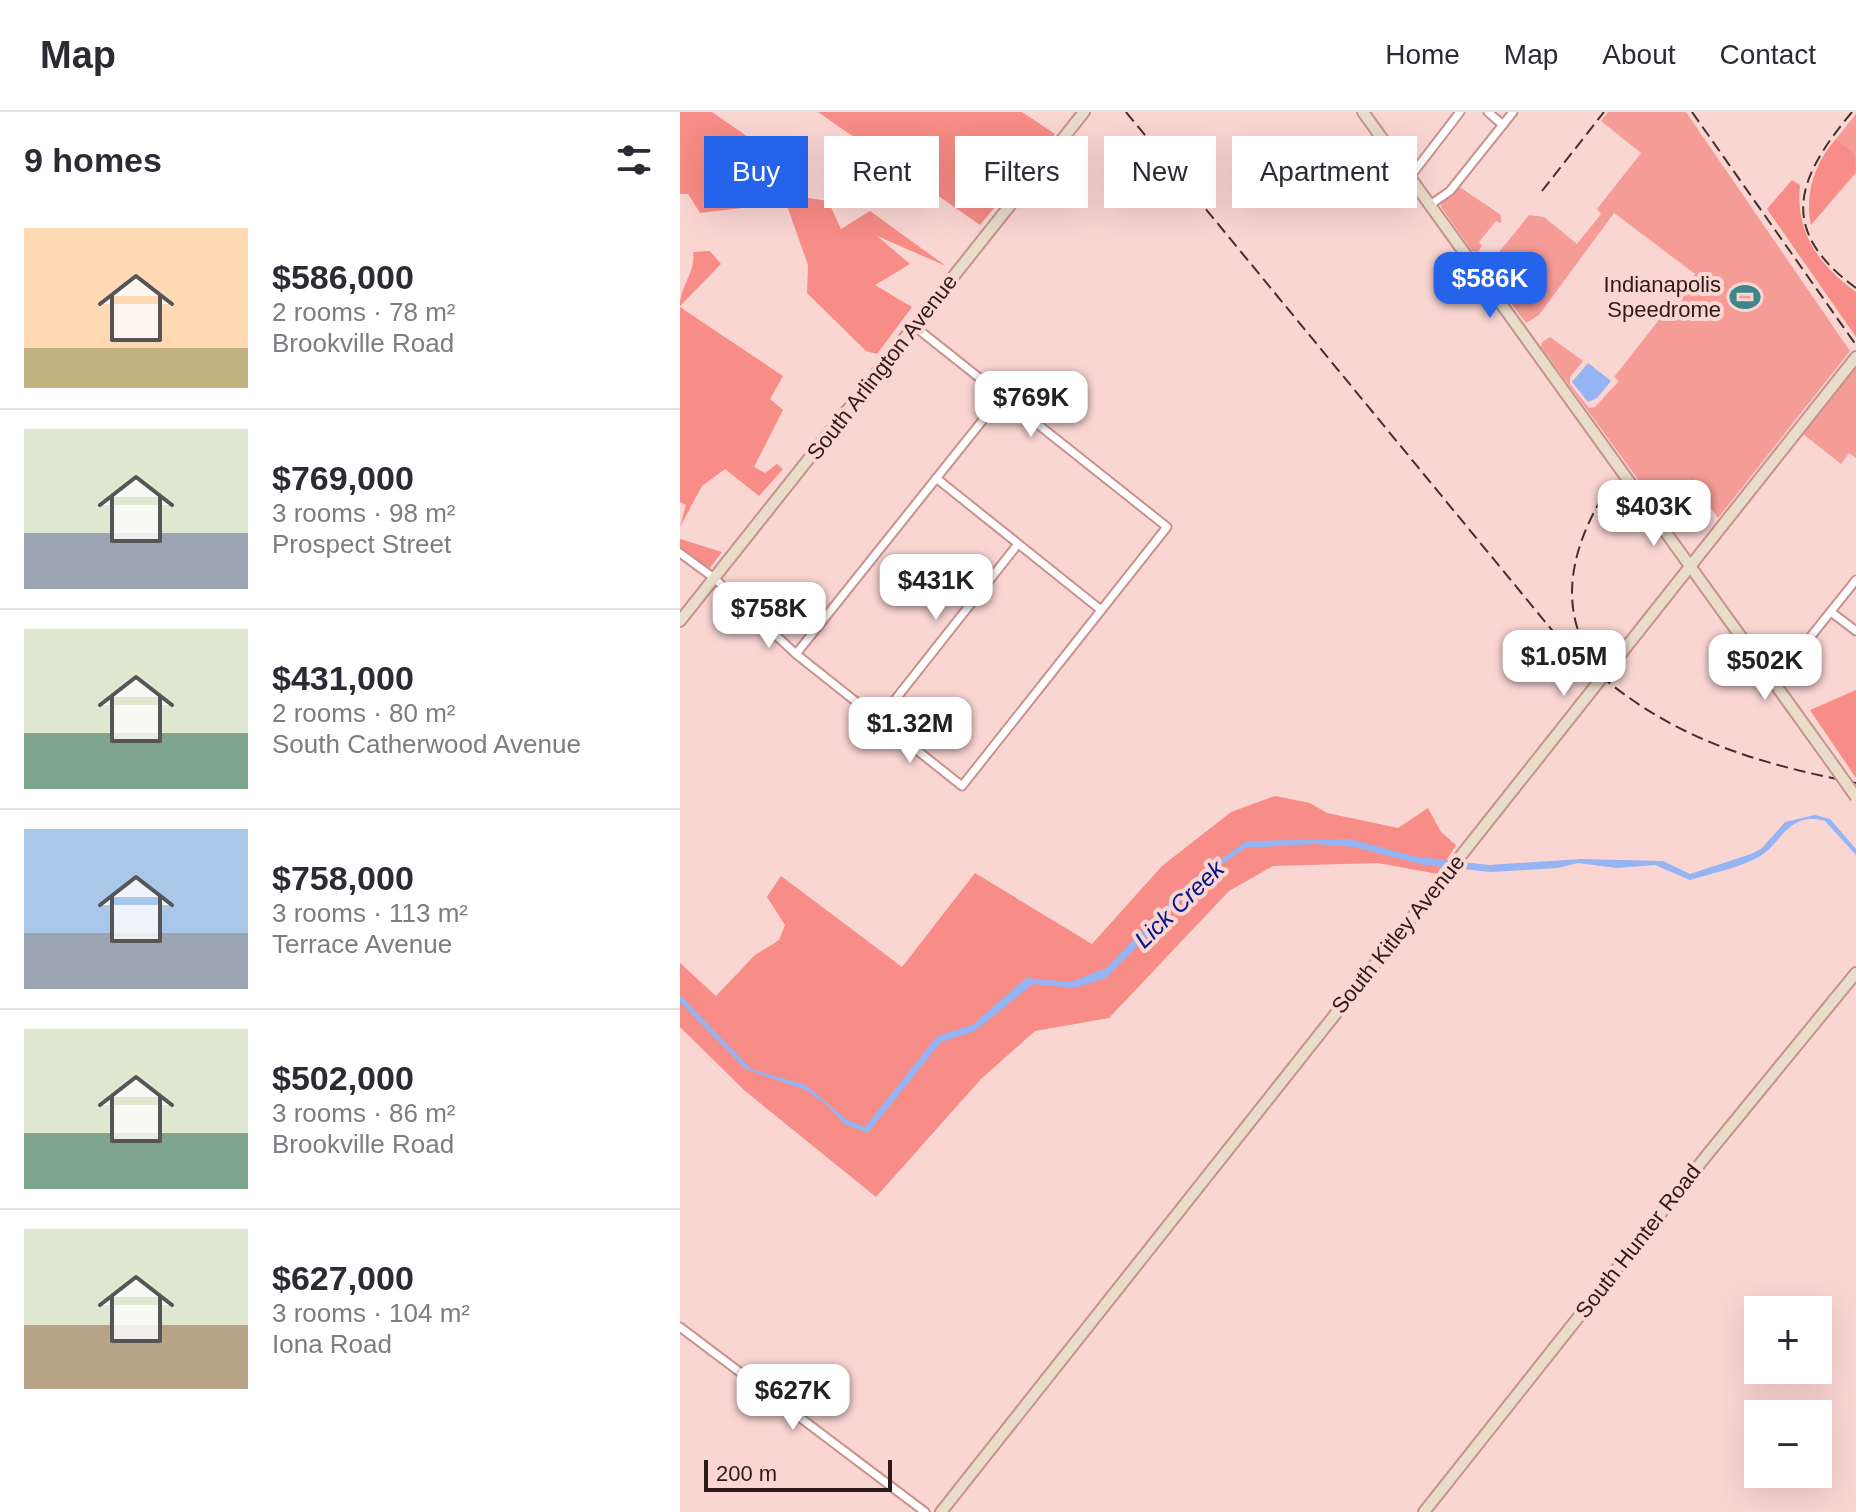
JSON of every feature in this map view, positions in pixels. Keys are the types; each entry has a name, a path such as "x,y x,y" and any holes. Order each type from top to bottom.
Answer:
{"street":[{"name":"South Arlington Avenue","path":"680,621 1084,112"},
{"path":"1363,112 1380,136"},
{"path":"1417,168 1460,112"},
{"path":"1488,112 1503,125"},
{"path":"1430,205 1450,191 1513,112"},
{"path":"1417,187 1758,665 1856,797"},
{"path":"680,553 714,578 796,654 962,786 1167,527 914,326"},
{"name":"South Kitley Avenue","path":"941,1512 1856,357"},
{"path":"796,654 1002,396"},
{"path":"936,478 1101,610"},
{"path":"879,720 1018,544"},
{"path":"1758,665 1781,663 1794,657 1856,580"},
{"path":"1831,612 1856,631"},
{"name":"South Hunter Road","path":"1424,1512 1688,1178 1856,973"},
{"path":"680,1327 925,1512"}],"shaded area":[{"path":"680,112 712,112 747,136 704,136 704,208 743,208 700,213 688,194 680,194"},
{"path":"818,112 1022,112 1055,134 955,136 955,208 939,196 939,136 852,136"},
{"name":"Indianapolis Speedrome","path":"1608,112 1686,112 1850,351 1718,518 1689,479 1662,512 1541,347 1542,342 1550,337 1583,361 1570,377 1570,384 1589,408 1595,407 1619,381 1614,377 1695,274 1614,213 1539,315 1526,323 1487,272 1487,267 1529,215 1544,217 1577,244 1601,214 1597,209 1641,153 1601,121"},
{"path":"1856,114 1856,173 1811,225 1810,192 1814,178 1827,152"},
{"path":"1836,139 1854,154 1856,169 1811,225 1809,202 1813,179 1822,158"},
{"path":"1792,180 1800,185 1801,218 1812,246 1831,271 1856,292 1856,337 1767,209"},
{"path":"1458,186 1501,215 1501,223 1496,221 1479,242 1482,246 1478,252 1472,251 1441,207 1441,201"},
{"path":"808,198 824,200 824,208 831,208 841,229 870,211 946,266 877,236 910,264 875,285 912,307 877,354 866,351 807,293 808,265 788,208 808,208"},
{"path":"956,208 994,208 980,225"},
{"path":"710,251 721,264 680,306 693,252"},
{"path":"680,307 783,376 770,399 783,410 754,467 765,473 777,464 783,469 759,496 725,469 702,486 680,527 686,505 680,502"},
{"path":"1856,367 1856,458 1849,453 1841,464 1803,434"},
{"path":"680,539 722,552 709,569 680,548"},
{"path":"1856,690 1856,778 1810,710"},
{"path":"1275,796 1310,803 1327,813 1398,828 1428,808 1441,832 1456,845 1438,874 1378,863 1273,866 1229,891 1109,1018 1035,1031 981,1079 876,1197 745,1091 680,1027 680,963 716,996 755,955 779,940 785,925 767,897 781,876 902,967 975,873 1092,944 1162,866 1231,812"}],"water":[{"path":"1588,363 1611,381 1597,398 1588,402 1572,382"},
{"name":"Lick Creek","path":"1815,815 1830,819 1856,849 1856,855 1825,821 1802,820 1757,858 1690,880 1655,865 1617,868 1578,863 1558,868 1491,872 1424,865 1354,847 1313,844 1245,848 1206,876 1106,978 1074,988 1033,984 975,1031 941,1042 868,1133 844,1124 829,1107 806,1090 745,1069 680,1002 680,995 751,1069 806,1085 847,1120 865,1127 937,1036 972,1025 1026,978 1071,982 1106,968 1186,885 1246,841 1350,839 1413,856 1489,865 1581,859 1663,861 1690,874 1751,854 1761,849 1785,822"}],"railway":[{"path":"1126,112 1556,635 1621,692 1684,730 1768,762 1856,783"},
{"path":"1542,191 1604,112"},
{"path":"1692,112 1856,345"},
{"path":"1852,112 1818,159 1803,203 1805,224 1814,245 1831,266 1856,288"},
{"path":"1594,661 1576,622 1572,582 1581,541 1599,503"}],"place":[{"name":"Indianapolis Speedrome","path":"1745,297"}]}
